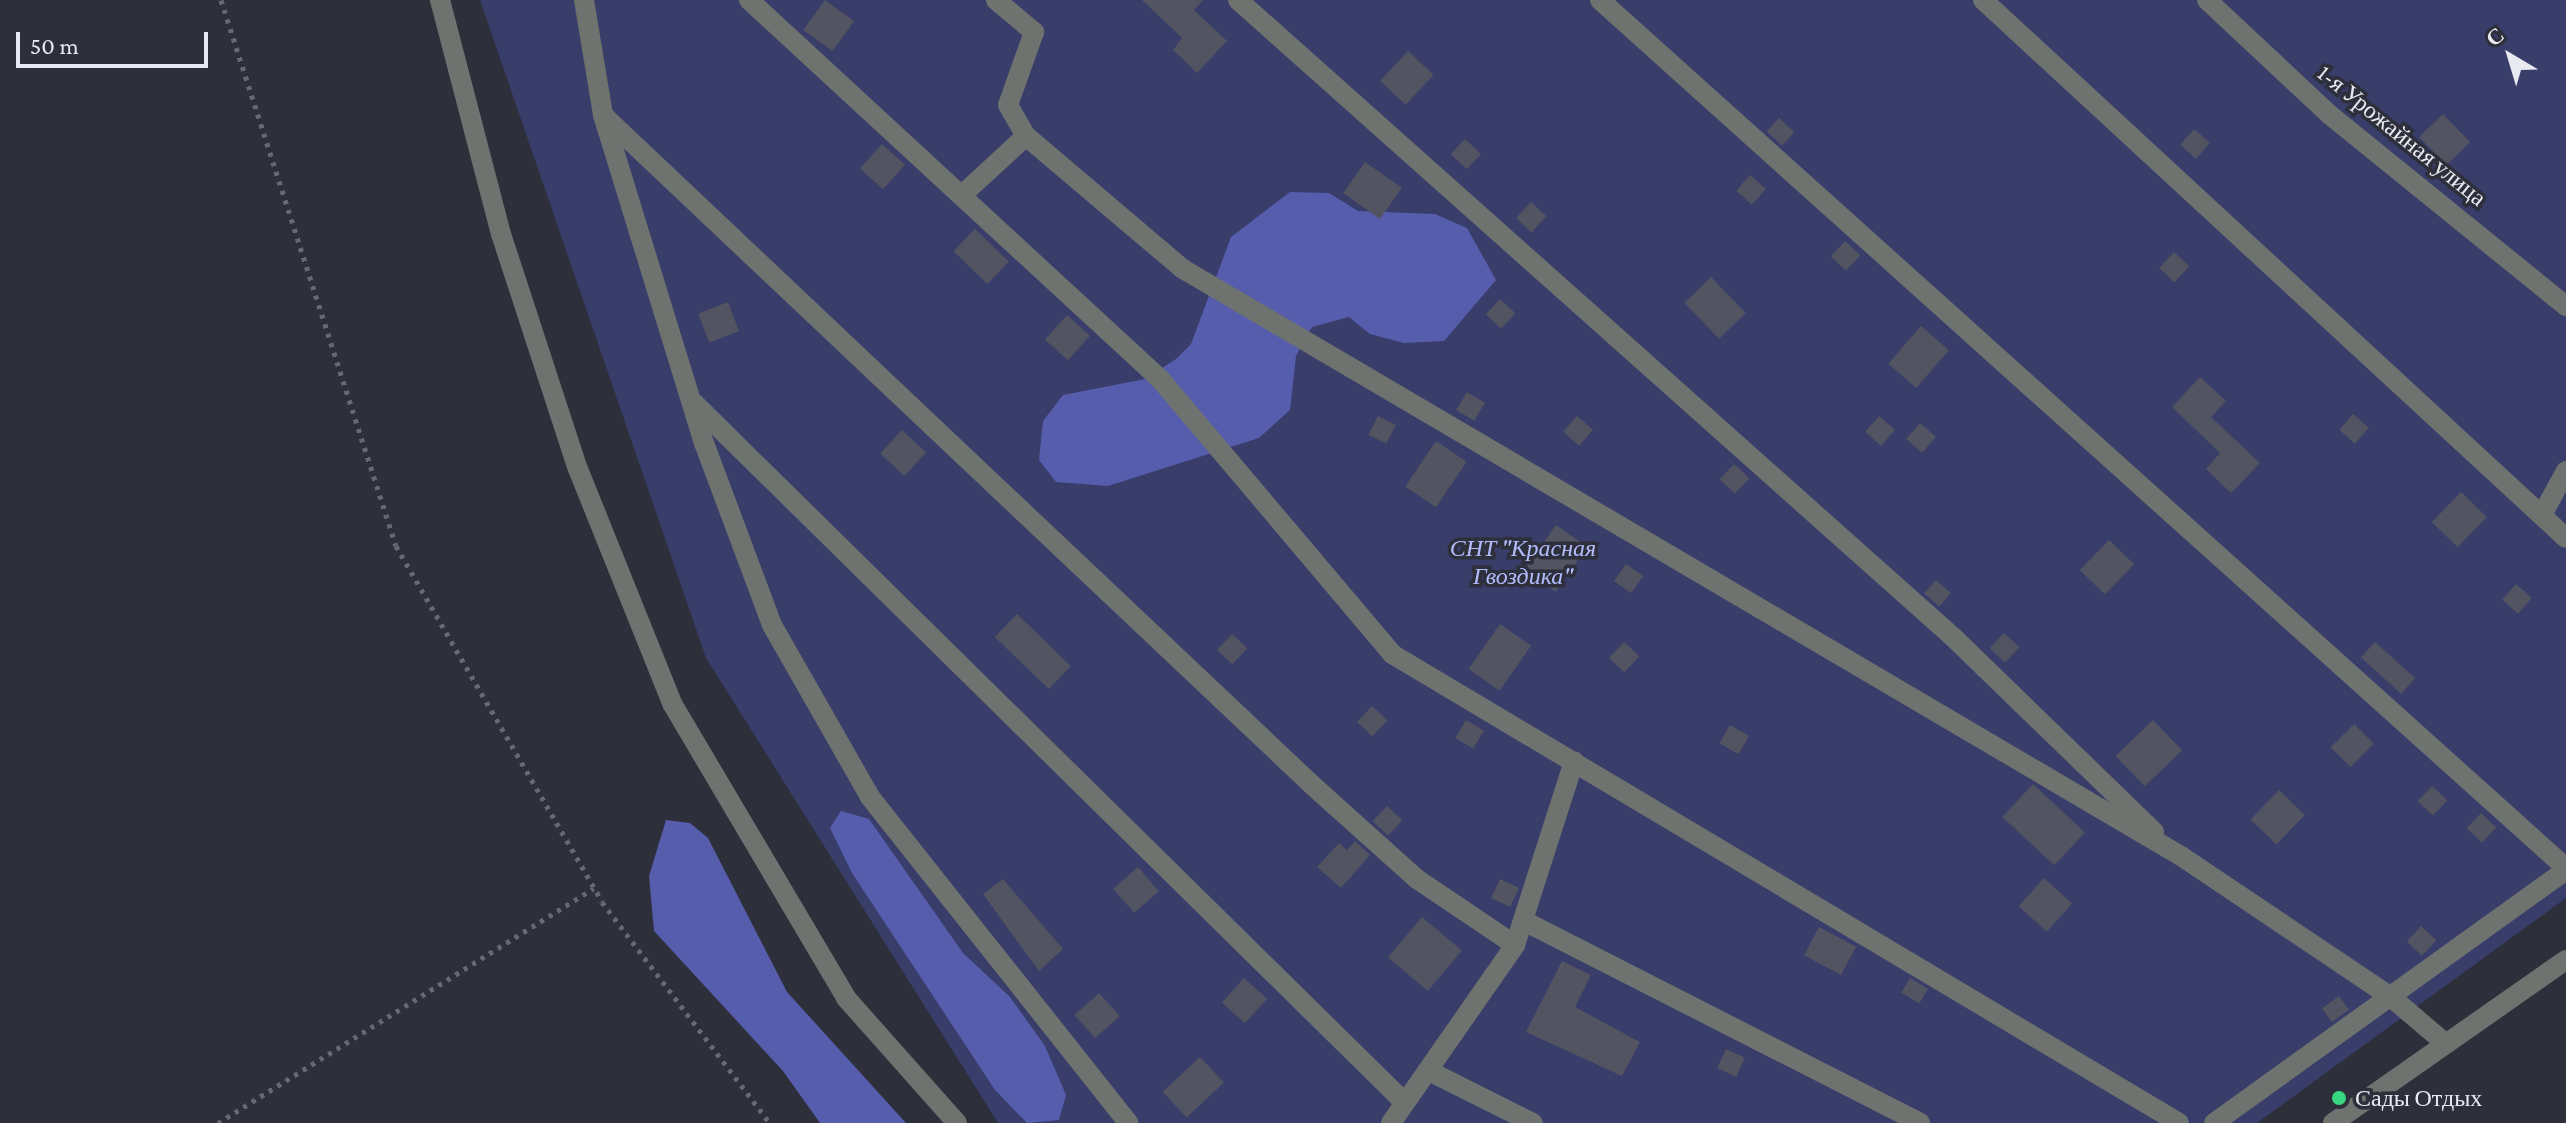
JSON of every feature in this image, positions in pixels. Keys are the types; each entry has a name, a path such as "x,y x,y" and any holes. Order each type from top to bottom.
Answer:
{"street":[{"path":"440,0 501,234 578,469 673,705 846,998 957,1123"},
{"path":"584,0 603,115 691,400 772,625 817,712 870,797 1128,1123"},
{"path":"749,0 1160,379 1365,630 1465,700 1574,761 2179,1123"},
{"path":"996,0 1034,32 1008,105 1026,136 1183,269 2181,856 2392,998 2445,1043"},
{"path":"1238,0 1953,637 2181,856"},
{"path":"1600,0 2566,869 2392,998 2214,1123"},
{"path":"1983,0 2566,538"},
{"name":"1-я Урожайная улица","path":"2207,0 2330,115 2566,306"},
{"path":"603,115 1311,784 1417,879 1515,945"},
{"path":"962,195 1026,136"},
{"path":"691,400 1401,1099"},
{"path":"2542,515 2566,471"},
{"path":"1391,1123 1401,1099 1429,1071 1515,945 1526,922 1574,761"},
{"path":"1526,922 1920,1123"},
{"path":"2333,1123 2566,960"},
{"path":"1429,1071 1533,1123"}],"path":[{"path":"221,0 396,546 594,888 770,1123"},
{"path":"218,1123 594,888"}],"green space":[{"name":"СНТ \"Красная Гвоздика\"","path":"480,0 2566,0 2566,898 2257,1123 998,1123 706,658"}],"shaded area":[{"path":"1290,192 1329,193 1358,211 1435,214 1467,228 1496,280 1444,341 1404,343 1370,334 1349,317 1312,327 1296,356 1290,410 1259,438 1108,486 1056,482 1039,460 1043,421 1063,395 1145,379 1176,359 1191,344 1231,237"},
{"path":"841,811 869,819 963,953 1010,997 1045,1046 1066,1095 1059,1120 1027,1123 995,1090 852,873 830,828"},
{"path":"666,820 690,823 708,838 787,992 906,1123 820,1123 783,1071 654,931 649,876"}],"building":[{"path":"825,0 854,21 832,51 803,30"},
{"path":"1142,0 1203,0 1194,10 1227,41 1197,73 1173,50 1182,38"},
{"path":"1408,51 1434,75 1406,105 1380,81"},
{"path":"2443,114 2470,142 2446,165 2419,137"},
{"path":"1779,118 1794,132 1782,145 1767,131"},
{"path":"2194,129 2210,143 2196,159 2180,145"},
{"path":"1465,139 1481,154 1467,169 1451,154"},
{"path":"882,144 905,165 883,189 860,169"},
{"path":"1365,162 1402,188 1380,219 1343,193"},
{"path":"1750,175 1766,189 1752,205 1736,191"},
{"path":"1531,202 1546,216 1531,232 1516,218"},
{"path":"975,229 1009,262 987,284 953,251"},
{"path":"1845,241 1860,255 1846,271 1831,256"},
{"path":"2174,252 2189,266 2174,282 2159,268"},
{"path":"1711,277 1746,313 1719,339 1684,303"},
{"path":"1500,299 1515,313 1501,329 1486,314"},
{"path":"728,302 739,331 709,342 698,313"},
{"path":"1067,315 1090,336 1068,360 1045,340"},
{"path":"1921,326 1949,350 1916,388 1888,364"},
{"path":"2200,377 2226,401 2211,417 2260,463 2231,493 2206,469 2220,453 2172,407"},
{"path":"1467,392 1485,403 1474,421 1456,410"},
{"path":"2353,414 2369,428 2355,444 2339,430"},
{"path":"1378,416 1396,425 1386,444 1368,435"},
{"path":"1577,416 1593,430 1579,446 1563,432"},
{"path":"1879,416 1895,430 1881,446 1865,432"},
{"path":"1920,423 1936,437 1922,453 1906,439"},
{"path":"902,430 926,453 904,476 880,453"},
{"path":"1436,441 1467,462 1436,507 1405,487"},
{"path":"1734,464 1749,478 1735,494 1720,479"},
{"path":"2461,492 2487,517 2458,547 2432,522"},
{"path":"1556,525 1587,547 1556,592 1524,570"},
{"path":"2109,540 2134,564 2105,595 2080,570"},
{"path":"1626,564 1643,576 1631,593 1614,581"},
{"path":"1936,580 1951,593 1939,607 1924,594"},
{"path":"2516,584 2532,598 2518,614 2502,600"},
{"path":"1017,614 1071,666 1049,689 995,637"},
{"path":"1500,624 1531,646 1500,691 1468,669"},
{"path":"2004,633 2019,647 2005,663 1990,648"},
{"path":"1232,634 1247,648 1232,664 1217,650"},
{"path":"1624,642 1639,656 1624,672 1609,658"},
{"path":"2375,642 2415,678 2401,694 2361,658"},
{"path":"1372,706 1387,720 1372,736 1357,722"},
{"path":"1466,720 1484,731 1473,749 1455,738"},
{"path":"2153,720 2182,750 2145,786 2116,756"},
{"path":"2354,724 2374,744 2350,767 2331,747"},
{"path":"1730,725 1749,736 1739,754 1720,743"},
{"path":"2033,784 2085,832 2054,865 2002,817"},
{"path":"2432,786 2447,800 2433,816 2418,801"},
{"path":"2279,790 2305,815 2276,845 2251,819"},
{"path":"1387,806 1402,820 1388,836 1373,821"},
{"path":"2481,813 2496,827 2482,843 2467,828"},
{"path":"1355,841 1370,855 1341,888 1317,867 1339,843 1347,850"},
{"path":"1138,867 1159,891 1134,913 1113,889"},
{"path":"2044,878 2072,903 2047,932 2019,906"},
{"path":"1003,879 1063,949 1039,971 983,894"},
{"path":"1500,879 1519,888 1510,907 1491,898"},
{"path":"1422,917 1462,950 1428,991 1388,958"},
{"path":"2421,926 2436,940 2422,956 2407,941"},
{"path":"1819,927 1856,947 1841,975 1804,955"},
{"path":"1562,961 1591,975 1575,1007 1640,1042 1622,1076 1526,1032"},
{"path":"1244,978 1267,999 1245,1023 1222,1003"},
{"path":"1910,978 1928,989 1919,1003 1901,993"},
{"path":"1099,993 1120,1016 1095,1038 1074,1015"},
{"path":"2339,996 2349,1010 2332,1022 2322,1008"},
{"path":"1726,1049 1745,1058 1736,1077 1717,1068"},
{"path":"1200,1057 1224,1083 1187,1117 1163,1092"}],"place":[{"name":"Сады Отдых","path":"2339,1098"}]}
